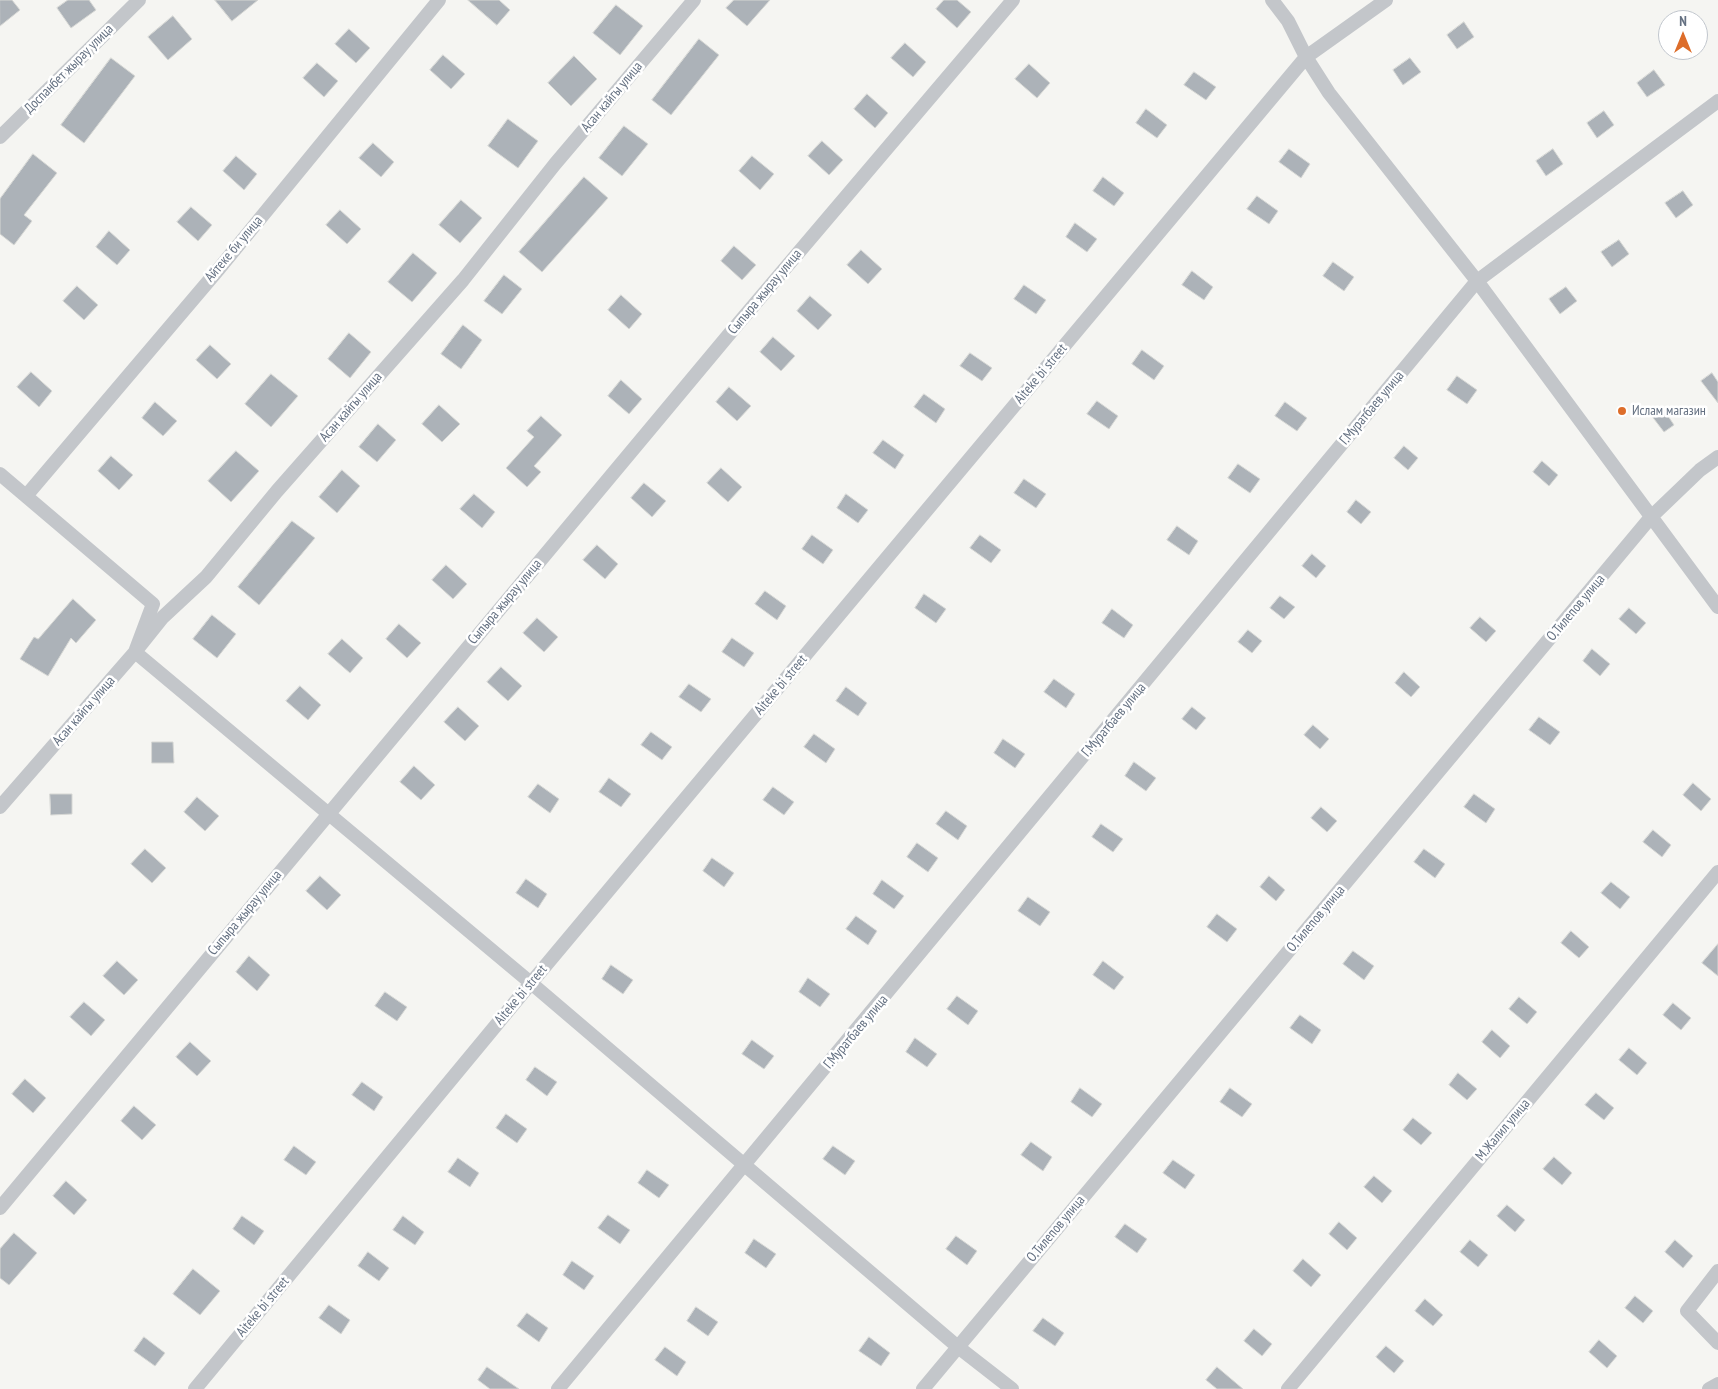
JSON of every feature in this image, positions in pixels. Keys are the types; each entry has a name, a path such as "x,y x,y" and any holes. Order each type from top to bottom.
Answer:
{"street":[{"name":"Доспанбет жырау улица","path":"0,137 139,0"},
{"name":"Айтеке би улица","path":"26,496 218,270 439,0"},
{"name":"Асан кайгы улица","path":"0,807 135,652 163,617 206,577 277,491 463,280 555,164 694,0"},
{"name":"Сыпыра жырау улица","path":"0,1208 737,325 1014,0"},
{"path":"1272,0 1288,21 1306,57 1329,93 1477,281 1718,607"},
{"name":"Aiteke bi street","path":"195,1389 531,983 1306,57 1386,0"},
{"name":"Г.Муратбаев улица","path":"558,1389 1477,281 1718,101"},
{"name":"О.Тилепов улица","path":"923,1389 1651,517 1700,470 1718,457"},
{"path":"0,474 153,604 135,652 531,983 744,1167 958,1347 1012,1389"},
{"name":"М.Жалил улица","path":"1288,1389 1718,872"},
{"path":"1718,1271 1687,1312 1718,1343"},
{"path":"1709,1389 1718,1384"}],"building":[{"path":"0,0 12,0 20,10 0,26"},
{"path":"68,0 89,0 96,10 71,28 57,8"},
{"path":"215,0 258,0 232,21"},
{"path":"468,0 499,0 510,10 497,25"},
{"path":"734,0 770,0 747,26 726,8"},
{"path":"944,0 957,0 971,12 957,28 936,9"},
{"path":"616,5 643,26 620,55 593,33"},
{"path":"173,16 192,39 168,60 148,37"},
{"path":"1464,22 1474,37 1457,49 1447,35"},
{"path":"349,29 370,48 356,63 335,44"},
{"path":"699,39 719,55 671,115 652,100"},
{"path":"905,43 926,62 913,77 891,58"},
{"path":"443,55 465,74 451,89 430,70"},
{"path":"574,56 597,79 571,106 548,83"},
{"path":"111,58 135,76 84,143 61,125"},
{"path":"1410,58 1421,72 1403,85 1393,70"},
{"path":"317,63 338,81 324,97 303,78"},
{"path":"1029,64 1050,83 1037,98 1015,79"},
{"path":"1654,70 1665,85 1647,97 1637,83"},
{"path":"1194,72 1216,87 1206,100 1184,85"},
{"path":"867,94 888,113 875,128 854,109"},
{"path":"1146,109 1167,125 1157,138 1136,123"},
{"path":"1604,111 1614,125 1597,138 1587,123"},
{"path":"508,119 538,141 518,168 488,146"},
{"path":"624,126 648,144 622,176 599,158"},
{"path":"822,141 843,160 829,175 808,156"},
{"path":"373,143 394,162 381,177 359,158"},
{"path":"1289,149 1310,164 1301,178 1279,162"},
{"path":"1553,149 1563,164 1546,176 1536,161"},
{"path":"33,154 57,173 24,215 32,221 14,245 0,234 0,199"},
{"path":"236,156 257,174 244,190 223,171"},
{"path":"752,156 774,174 760,190 739,171"},
{"path":"584,177 608,198 542,272 519,252"},
{"path":"1103,177 1124,193 1114,206 1093,191"},
{"path":"1683,191 1693,205 1676,218 1665,203"},
{"path":"1257,196 1278,211 1269,224 1247,209"},
{"path":"461,200 482,218 460,243 439,225"},
{"path":"191,207 212,225 198,241 177,222"},
{"path":"340,210 361,229 347,244 326,225"},
{"path":"1075,223 1097,239 1087,252 1066,237"},
{"path":"109,231 130,250 117,265 96,247"},
{"path":"1619,240 1629,254 1612,267 1601,252"},
{"path":"734,246 756,265 742,280 721,261"},
{"path":"861,250 882,269 868,284 847,265"},
{"path":"413,253 437,273 412,302 388,282"},
{"path":"1333,262 1354,277 1344,291 1323,276"},
{"path":"1192,271 1213,287 1204,300 1182,285"},
{"path":"504,275 522,289 502,314 484,301"},
{"path":"1024,285 1046,300 1036,314 1014,299"},
{"path":"77,286 98,305 84,320 63,301"},
{"path":"1566,287 1577,301 1560,314 1549,299"},
{"path":"621,295 642,314 629,329 608,310"},
{"path":"810,296 832,315 818,330 797,311"},
{"path":"463,325 482,340 461,369 441,354"},
{"path":"349,333 371,352 350,378 328,359"},
{"path":"773,337 795,356 781,371 760,352"},
{"path":"210,345 231,364 217,379 196,360"},
{"path":"1142,350 1164,366 1154,380 1132,364"},
{"path":"970,353 992,368 982,381 960,366"},
{"path":"31,372 52,391 39,407 17,387"},
{"path":"1712,373 1718,382 1718,403 1701,381"},
{"path":"271,374 298,396 271,427 245,404"},
{"path":"1457,376 1477,390 1467,404 1447,390"},
{"path":"621,380 642,399 629,414 608,396"},
{"path":"729,387 751,406 737,421 716,402"},
{"path":"924,394 945,409 936,423 914,407"},
{"path":"1097,401 1118,416 1109,429 1087,414"},
{"path":"155,402 177,421 163,436 142,418"},
{"path":"1285,402 1307,418 1297,431 1275,416"},
{"path":"439,405 460,424 442,442 422,424"},
{"path":"1662,407 1674,425 1664,432 1651,415"},
{"path":"541,416 562,435 534,466 541,472 527,487 506,468 534,437 527,431"},
{"path":"378,424 396,440 377,462 359,447"},
{"path":"883,440 904,455 895,469 873,453"},
{"path":"1404,446 1418,458 1408,470 1394,458"},
{"path":"236,451 259,471 231,502 208,481"},
{"path":"111,456 133,475 119,490 98,471"},
{"path":"1542,461 1558,475 1549,486 1533,472"},
{"path":"1238,464 1260,479 1250,493 1228,478"},
{"path":"721,468 742,487 728,502 707,483"},
{"path":"342,470 360,486 337,513 319,497"},
{"path":"1024,479 1046,494 1036,508 1014,493"},
{"path":"644,483 666,501 652,517 631,498"},
{"path":"474,494 495,512 482,528 460,509"},
{"path":"846,494 868,510 858,523 837,508"},
{"path":"1356,500 1371,512 1361,524 1347,512"},
{"path":"292,521 315,538 259,605 238,587"},
{"path":"1177,526 1198,541 1189,555 1167,540"},
{"path":"812,535 833,550 823,564 802,549"},
{"path":"980,535 1001,550 991,563 970,548"},
{"path":"597,545 618,564 605,579 583,560"},
{"path":"1312,554 1326,566 1316,578 1302,566"},
{"path":"446,565 467,584 453,599 432,580"},
{"path":"765,591 786,606 777,620 755,604"},
{"path":"924,594 946,609 936,623 915,608"},
{"path":"1280,596 1295,607 1284,619 1270,608"},
{"path":"73,599 96,620 76,643 71,638 48,676 20,659 34,637 38,639"},
{"path":"1629,608 1646,623 1636,634 1619,619"},
{"path":"1112,609 1133,625 1124,638 1102,623"},
{"path":"212,615 236,634 217,658 193,639"},
{"path":"1480,617 1496,631 1486,642 1470,628"},
{"path":"537,618 558,637 544,652 523,633"},
{"path":"399,624 421,643 407,658 386,639"},
{"path":"1248,630 1262,641 1252,653 1238,642"},
{"path":"732,638 754,653 744,667 722,652"},
{"path":"342,639 363,658 350,673 328,654"},
{"path":"1592,649 1610,664 1600,676 1583,661"},
{"path":"501,667 522,686 508,701 487,682"},
{"path":"1404,672 1420,687 1411,697 1395,683"},
{"path":"1054,679 1075,694 1066,708 1044,692"},
{"path":"689,684 711,699 701,712 679,697"},
{"path":"300,686 321,705 308,720 286,701"},
{"path":"846,687 867,703 858,716 836,701"},
{"path":"458,707 479,726 465,741 444,722"},
{"path":"1192,707 1206,718 1196,730 1182,719"},
{"path":"1539,717 1560,732 1550,745 1529,730"},
{"path":"1313,725 1329,739 1320,749 1304,735"},
{"path":"651,732 672,747 662,760 641,745"},
{"path":"814,734 835,749 826,763 804,747"},
{"path":"1003,739 1025,754 1015,768 994,753"},
{"path":"152,742 173,742 174,763 152,763"},
{"path":"1134,762 1156,778 1146,791 1125,776"},
{"path":"414,766 435,785 421,800 400,782"},
{"path":"609,778 631,794 621,807 599,792"},
{"path":"1693,783 1711,799 1701,811 1683,795"},
{"path":"538,784 559,799 550,813 528,797"},
{"path":"773,787 794,802 784,815 763,800"},
{"path":"50,794 72,794 72,814 51,815"},
{"path":"1474,794 1495,809 1486,823 1464,807"},
{"path":"197,797 219,816 205,831 184,812"},
{"path":"1321,807 1337,821 1327,832 1311,818"},
{"path":"946,811 967,826 958,840 936,824"},
{"path":"1101,824 1123,839 1113,852 1092,837"},
{"path":"1653,830 1671,845 1662,857 1643,842"},
{"path":"917,843 938,858 928,872 907,857"},
{"path":"145,849 166,868 152,883 131,864"},
{"path":"1424,849 1445,864 1435,878 1414,862"},
{"path":"712,858 734,873 724,887 703,871"},
{"path":"320,876 341,895 327,910 306,891"},
{"path":"1269,876 1285,890 1276,901 1260,887"},
{"path":"526,879 547,894 538,908 516,893"},
{"path":"882,880 904,896 894,909 873,894"},
{"path":"1611,882 1630,897 1620,909 1601,893"},
{"path":"1028,897 1050,912 1040,926 1018,911"},
{"path":"1217,914 1237,929 1227,942 1207,927"},
{"path":"856,916 877,931 868,945 846,929"},
{"path":"1571,931 1589,947 1579,958 1561,943"},
{"path":"1718,944 1718,976 1702,963"},
{"path":"1353,951 1374,966 1364,980 1343,964"},
{"path":"249,956 270,975 257,991 236,972"},
{"path":"117,961 138,980 124,995 103,976"},
{"path":"1103,961 1124,977 1114,990 1093,975"},
{"path":"611,965 633,980 623,994 602,979"},
{"path":"808,978 830,994 820,1007 799,992"},
{"path":"385,992 407,1007 397,1021 375,1006"},
{"path":"957,996 978,1011 968,1025 947,1009"},
{"path":"1519,997 1537,1012 1527,1024 1509,1009"},
{"path":"84,1002 105,1020 91,1036 70,1017"},
{"path":"1673,1003 1691,1018 1681,1030 1663,1015"},
{"path":"1300,1015 1321,1030 1312,1044 1290,1028"},
{"path":"1492,1030 1510,1046 1500,1058 1482,1042"},
{"path":"915,1038 937,1054 927,1067 906,1052"},
{"path":"752,1040 774,1056 764,1069 742,1054"},
{"path":"190,1042 211,1061 197,1076 176,1057"},
{"path":"1629,1048 1647,1063 1637,1075 1619,1060"},
{"path":"535,1067 557,1082 547,1096 526,1080"},
{"path":"1458,1073 1477,1089 1467,1100 1449,1085"},
{"path":"25,1079 46,1098 33,1113 12,1094"},
{"path":"362,1082 383,1097 374,1111 352,1095"},
{"path":"1080,1088 1102,1104 1092,1117 1071,1102"},
{"path":"1230,1088 1252,1104 1242,1117 1220,1102"},
{"path":"1596,1093 1614,1108 1604,1120 1585,1105"},
{"path":"134,1106 156,1125 142,1140 121,1121"},
{"path":"506,1114 527,1129 517,1143 496,1128"},
{"path":"1413,1118 1432,1133 1421,1145 1403,1130"},
{"path":"1031,1142 1052,1157 1043,1171 1021,1155"},
{"path":"294,1146 316,1162 306,1175 284,1160"},
{"path":"833,1146 855,1161 845,1175 823,1159"},
{"path":"1554,1157 1572,1173 1562,1185 1543,1169"},
{"path":"458,1158 479,1173 470,1187 448,1172"},
{"path":"1173,1160 1195,1175 1185,1189 1163,1173"},
{"path":"647,1170 669,1185 659,1198 638,1183"},
{"path":"1374,1176 1392,1191 1382,1203 1364,1187"},
{"path":"66,1181 87,1200 74,1215 53,1196"},
{"path":"1507,1205 1525,1220 1515,1232 1497,1216"},
{"path":"608,1215 630,1230 620,1244 598,1228"},
{"path":"242,1216 264,1231 254,1245 233,1229"},
{"path":"403,1216 424,1232 415,1245 393,1230"},
{"path":"1339,1222 1357,1238 1347,1250 1329,1234"},
{"path":"1125,1224 1147,1239 1137,1253 1115,1237"},
{"path":"14,1233 37,1253 9,1285 0,1278 0,1249"},
{"path":"956,1236 977,1251 967,1265 946,1249"},
{"path":"754,1239 776,1254 766,1268 745,1253"},
{"path":"1470,1240 1488,1255 1478,1267 1460,1252"},
{"path":"1675,1240 1693,1256 1683,1268 1665,1252"},
{"path":"368,1252 389,1268 379,1281 358,1266"},
{"path":"1303,1259 1321,1275 1311,1287 1293,1271"},
{"path":"572,1261 594,1276 584,1290 563,1275"},
{"path":"193,1269 220,1291 200,1315 173,1294"},
{"path":"1635,1296 1653,1311 1643,1323 1625,1308"},
{"path":"1425,1299 1443,1315 1433,1326 1415,1311"},
{"path":"329,1305 350,1320 341,1334 319,1318"},
{"path":"696,1307 718,1322 708,1336 687,1321"},
{"path":"527,1313 548,1328 539,1342 517,1326"},
{"path":"1043,1318 1064,1333 1055,1346 1033,1331"},
{"path":"1254,1329 1272,1344 1262,1356 1244,1341"},
{"path":"144,1337 165,1353 155,1366 134,1351"},
{"path":"869,1337 890,1353 881,1366 859,1351"},
{"path":"1599,1340 1617,1356 1607,1368 1589,1352"},
{"path":"1386,1346 1404,1361 1394,1373 1376,1357"},
{"path":"665,1347 686,1362 677,1376 655,1360"},
{"path":"487,1367 519,1389 490,1389 478,1380"},
{"path":"1217,1367 1243,1389 1217,1389 1206,1380"}],"place":[{"name":"Ислам магазин","path":"1622,411"}]}
